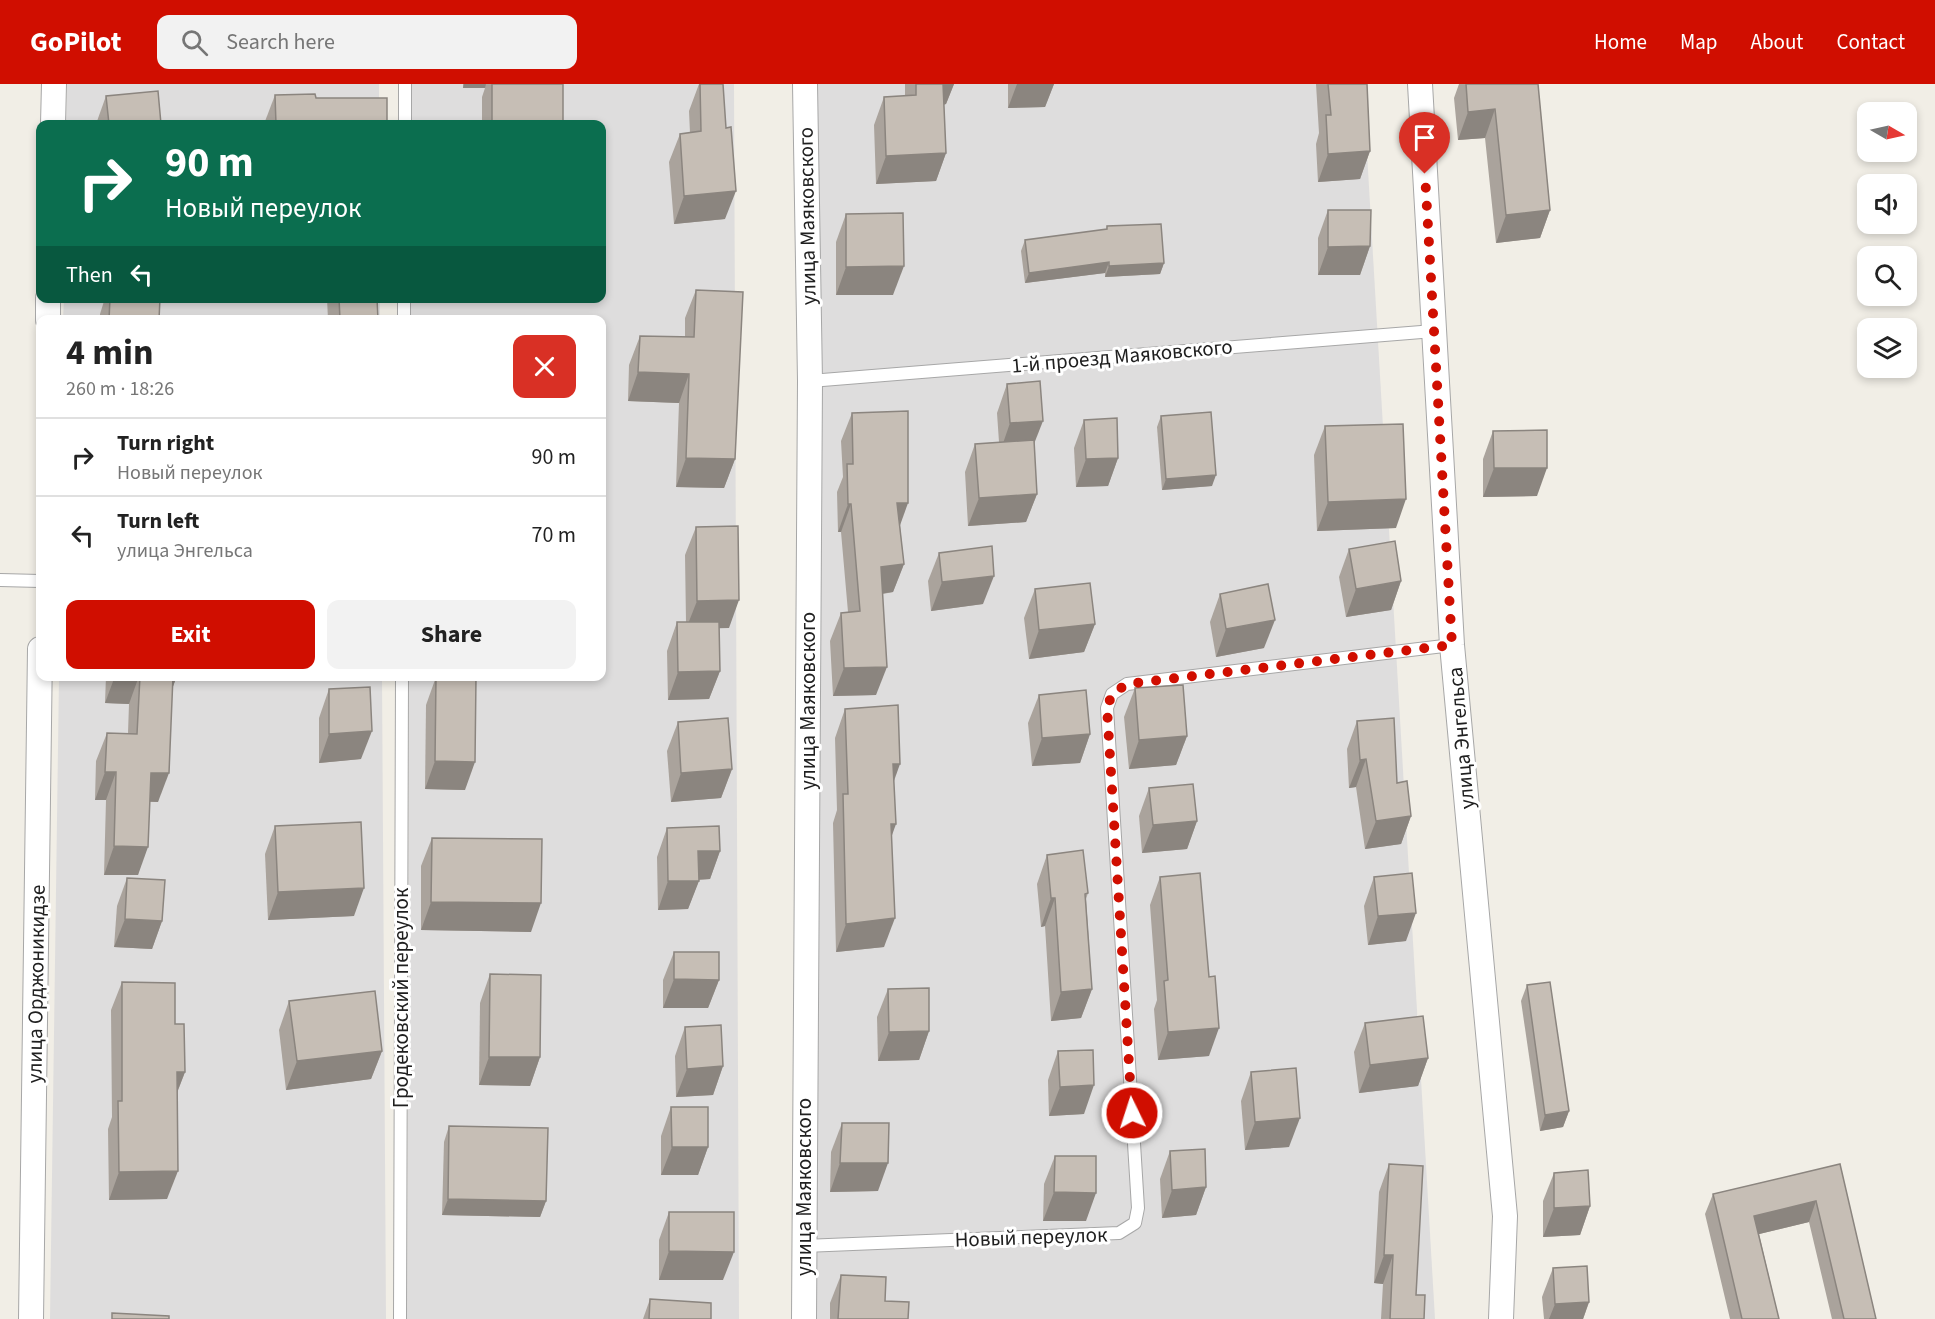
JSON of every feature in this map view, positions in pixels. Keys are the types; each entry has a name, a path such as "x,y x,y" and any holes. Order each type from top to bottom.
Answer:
{"street":[{"path":"53,120 54,84"},
{"name":"улица Маяковского","path":"804,1319 810,381 805,84"},
{"name":"улица Энгельса","path":"1420,84 1452,645 1504,1216 1501,1319"},
{"name":"улица Орджоникидзе","path":"31,1319 40,681"}],"lane":[{"path":"405,84 405,120"},
{"name":"1-й проезд Маяковского","path":"810,381 1434,331"},
{"path":"0,580 36,581"},
{"name":"Новый переулок","path":"804,1246 1119,1233 1135,1223 1138,1208 1107,708 1112,694 1127,684 1452,645"},
{"name":"Гродековский переулок","path":"400,1319 402,681"}],"shaded area":[{"path":"67,84 379,84 379,120 66,120"},
{"path":"411,84 734,84 739,1319 407,1319 409,681 606,681 606,315 410,315 410,303 606,303 606,120 411,120"},
{"path":"802,84 1363,84 1435,1319 807,1319"},
{"path":"64,303 380,303 380,315 63,315"},
{"path":"59,681 382,681 386,1319 50,1319"}],"building":[{"path":"492,84 563,84 563,120 492,120"},
{"path":"700,84 723,84 726,128 731,127 736,191 684,196 680,134 701,131"},
{"path":"916,84 943,84 946,153 886,156 884,97 916,95"},
{"path":"1328,84 1367,84 1370,151 1328,154 1326,115 1331,115"},
{"path":"1466,84 1538,84 1550,210 1506,215 1495,109 1468,112"},
{"path":"158,91 161,120 109,120 106,96"},
{"path":"315,94 316,98 387,98 387,120 276,120 275,95"},
{"path":"1328,210 1371,210 1370,246 1328,247"},
{"path":"903,213 904,266 846,267 846,214"},
{"path":"1161,224 1164,263 1109,266 1109,262 1029,273 1025,240 1107,229 1107,226"},
{"path":"696,290 743,292 735,459 686,458 689,374 638,372 640,336 694,337"},
{"path":"110,303 160,303 159,315 109,315"},
{"path":"339,303 377,303 378,315 340,315"},
{"path":"1040,381 1043,421 1010,423 1007,384"},
{"path":"908,411 908,503 897,503 904,564 881,567 887,667 844,668 841,613 860,611 851,504 848,504 847,464 853,464 852,413"},
{"path":"1211,412 1216,475 1166,479 1161,416"},
{"path":"1117,418 1118,458 1086,459 1084,420"},
{"path":"1403,424 1406,499 1328,502 1325,426"},
{"path":"1547,430 1547,468 1494,468 1493,431"},
{"path":"1034,440 1037,494 979,498 975,444"},
{"path":"738,526 739,600 697,601 696,527"},
{"path":"1395,541 1401,581 1356,589 1349,549"},
{"path":"992,546 994,576 942,582 939,553"},
{"path":"1090,583 1095,624 1039,630 1035,589"},
{"path":"1268,584 1275,620 1226,629 1220,594"},
{"path":"677,622 719,622 720,671 678,672"},
{"path":"140,681 173,681 169,773 151,773 148,847 114,846 116,772 105,772 107,733 137,734"},
{"path":"436,681 476,681 475,762 435,761"},
{"path":"1183,685 1187,736 1139,740 1135,688"},
{"path":"370,687 372,731 329,734 329,689"},
{"path":"1086,690 1090,734 1042,738 1039,695"},
{"path":"898,705 900,764 893,764 896,824 891,824 895,918 846,924 843,794 848,794 845,709"},
{"path":"728,718 732,769 681,773 678,722"},
{"path":"1394,718 1397,783 1407,781 1411,816 1376,821 1366,759 1360,760 1357,721"},
{"path":"1193,784 1197,821 1153,825 1149,788"},
{"path":"361,822 364,888 278,892 275,826"},
{"path":"719,826 720,851 698,851 699,881 668,881 667,828"},
{"path":"432,838 542,839 541,903 431,902"},
{"path":"1083,850 1088,893 1085,894 1092,989 1061,992 1055,898 1051,898 1047,855"},
{"path":"1200,873 1209,977 1215,976 1219,1028 1168,1032 1164,981 1168,980 1160,877"},
{"path":"1412,873 1416,913 1378,916 1374,877"},
{"path":"127,878 165,880 162,921 125,919"},
{"path":"674,952 719,952 719,980 674,979"},
{"path":"490,974 541,975 540,1057 489,1057"},
{"path":"122,982 175,983 175,1024 184,1024 185,1072 177,1072 178,1171 119,1172 118,1101 122,1101"},
{"path":"1550,982 1569,1111 1545,1115 1527,985"},
{"path":"929,988 929,1031 889,1032 888,989"},
{"path":"375,991 382,1051 297,1061 289,1001"},
{"path":"1423,1016 1428,1058 1370,1065 1365,1023"},
{"path":"721,1025 723,1066 687,1069 685,1027"},
{"path":"1093,1050 1094,1085 1060,1087 1058,1051"},
{"path":"1296,1068 1300,1118 1255,1122 1251,1072"},
{"path":"671,1107 708,1107 708,1147 672,1147"},
{"path":"842,1123 889,1123 888,1163 840,1163"},
{"path":"449,1126 548,1128 546,1201 448,1199"},
{"path":"1205,1149 1206,1187 1172,1190 1170,1151"},
{"path":"1055,1156 1096,1156 1096,1193 1054,1192"},
{"path":"1389,1164 1423,1166 1416,1295 1425,1295 1424,1319 1390,1319 1393,1255 1384,1255"},
{"path":"1840,1164 1876,1319 1844,1319 1816,1201 1754,1216 1779,1319 1742,1319 1713,1194"},
{"path":"1588,1170 1590,1206 1554,1208 1554,1173"},
{"path":"669,1212 734,1212 734,1252 669,1251"},
{"path":"1587,1266 1589,1302 1555,1304 1553,1268"},
{"path":"841,1275 886,1277 885,1301 909,1302 908,1319 838,1319"},
{"path":"650,1299 711,1303 711,1319 649,1319"},
{"path":"112,1313 169,1316 169,1319 112,1319"}],"route":[{"path":"1132,1113 1107,708 1112,694 1127,684 1452,645 1425,174"}]}
